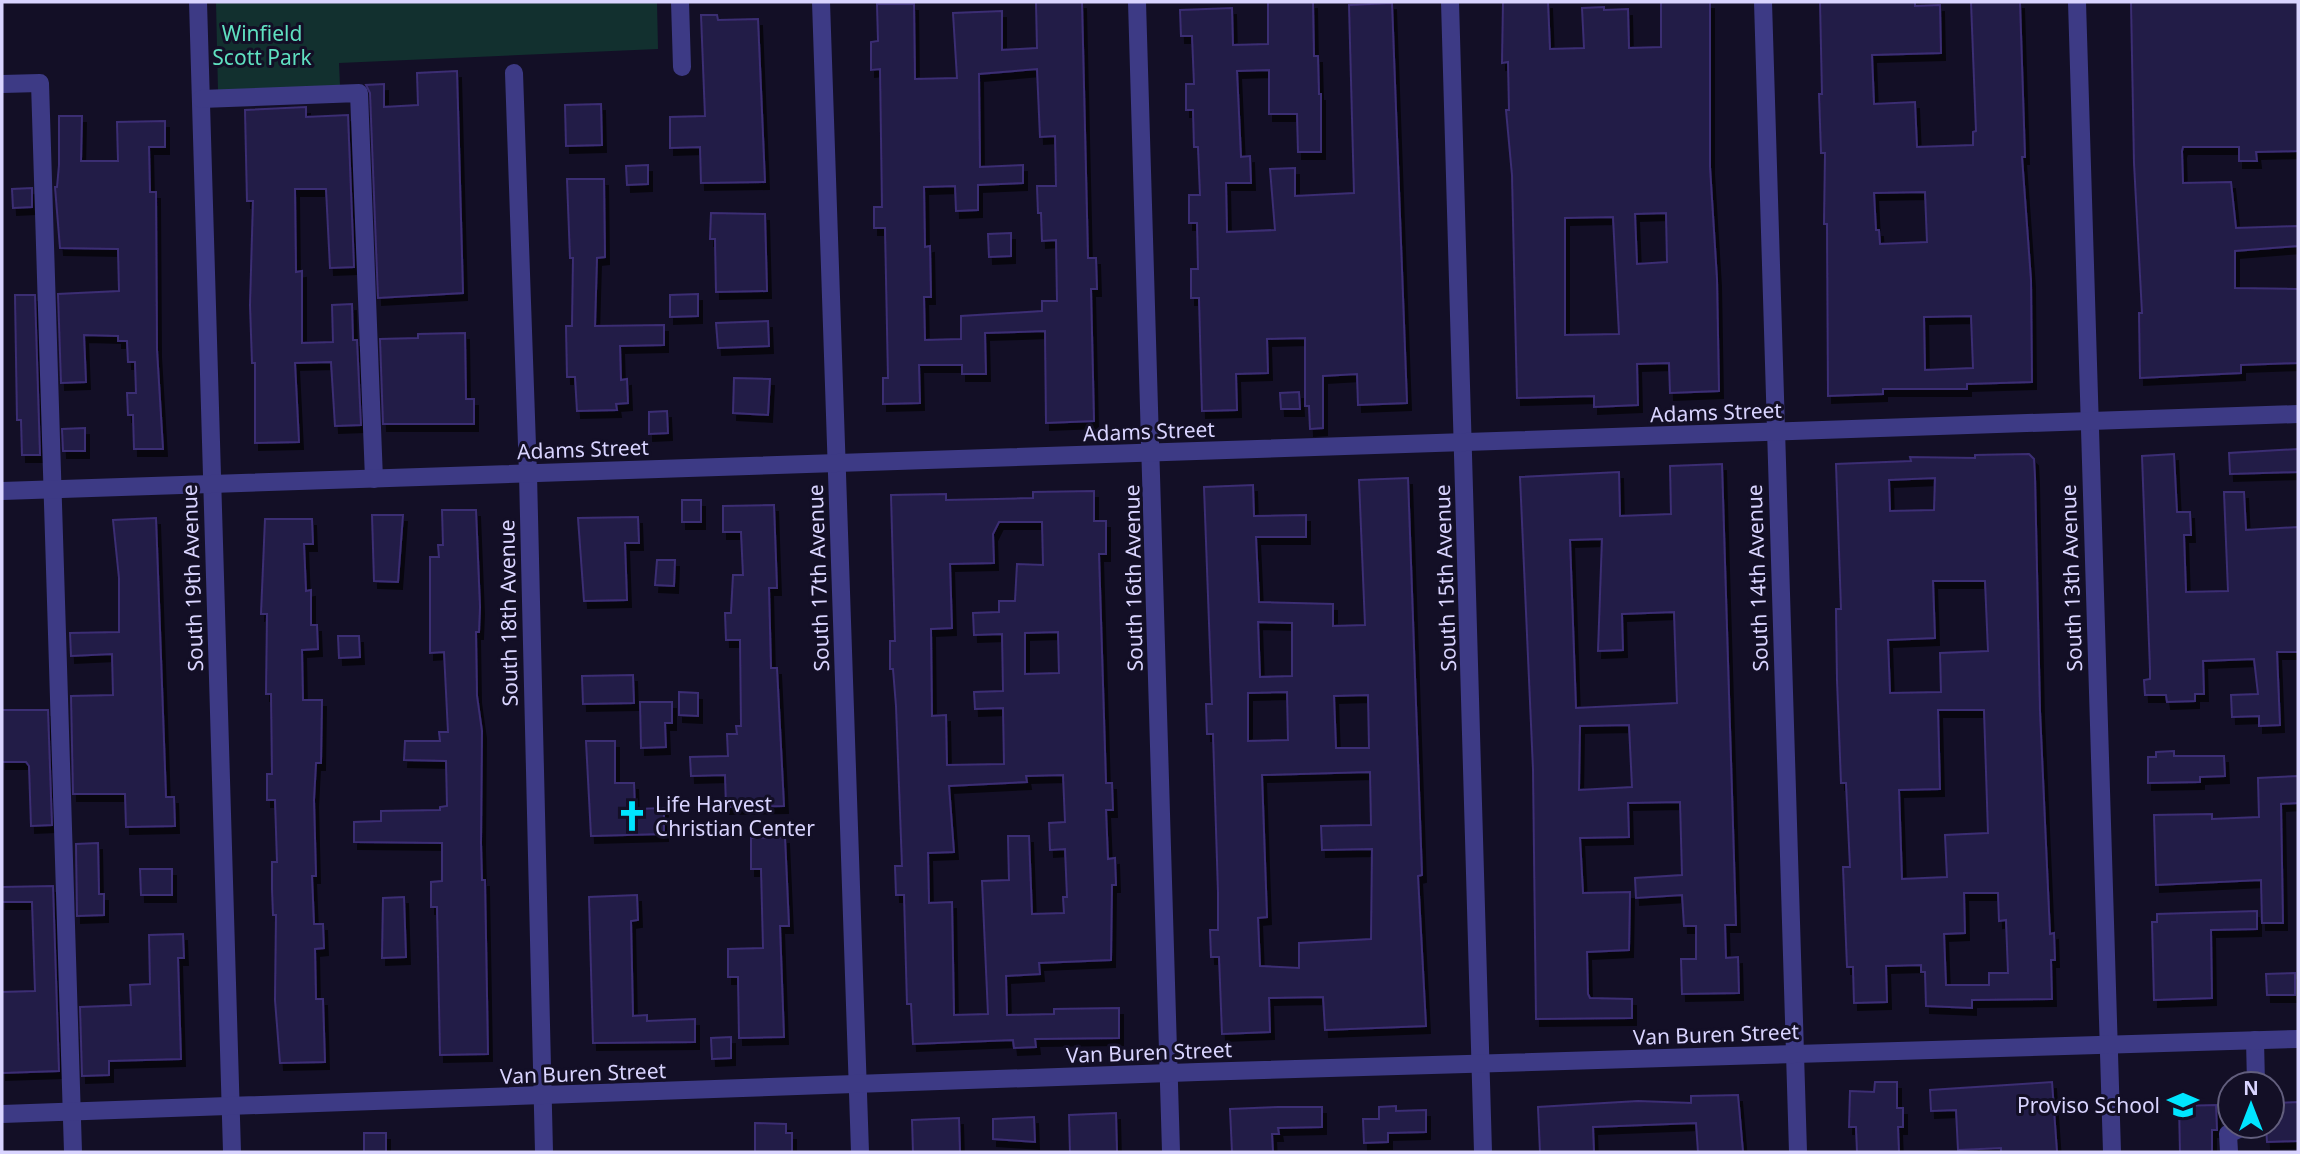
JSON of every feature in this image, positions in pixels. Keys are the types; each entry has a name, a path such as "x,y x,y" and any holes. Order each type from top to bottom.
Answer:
{"street":[{"name":"South 19th Avenue","path":"198,2 232,1152"},
{"path":"680,2 682,68"},
{"name":"South 17th Avenue","path":"821,2 860,1152"},
{"name":"South 16th Avenue","path":"1137,2 1171,1152"},
{"name":"South 15th Avenue","path":"1450,2 1483,1152"},
{"name":"South 14th Avenue","path":"1763,2 1774,433 1798,1152"},
{"name":"South 13th Avenue","path":"2077,2 2112,1152"},
{"name":"South 18th Avenue","path":"514,73 528,474 544,1152"},
{"path":"2,84 40,83 73,1152"},
{"path":"201,99 359,93 374,479"},
{"name":"Adams Street","path":"2,491 2298,414"},
{"name":"Van Buren Street","path":"2,1114 1168,1073 2298,1039"},
{"path":"2255,1040 2256,1070"}],"green space":[{"name":"Winfield Scott Park","path":"216,2 657,2 658,49 339,63 340,86 218,91"}],"building":[{"path":"1036,2 1082,2 1088,258 1096,258 1097,289 1091,289 1094,421 1046,423 1045,331 985,333 986,374 962,374 962,365 919,365 920,403 883,404 883,378 888,378 885,228 874,228 874,207 882,207 880,69 871,70 871,42 878,41 877,4 914,4 915,79 957,78 953,13 1002,11 1002,50 1037,48","holes":["1037,69 1040,137 1055,136 1056,186 1037,186 1042,241 1056,240 1057,301 1042,301 1042,311 961,316 961,339 925,340 924,297 931,297 930,246 925,247 924,187 955,186 956,211 978,210 978,185 1023,183 1023,165 980,167 979,74"]},
{"path":"1268,2 1313,2 1314,56 1318,56 1321,94 1321,152 1298,152 1297,114 1269,114 1269,70 1237,71 1241,157 1250,156 1251,183 1226,183 1227,232 1275,230 1270,169 1295,168 1295,196 1354,193 1349,5 1392,3 1407,403 1358,405 1357,374 1323,376 1323,428 1310,429 1309,406 1305,406 1305,338 1267,339 1268,373 1236,374 1237,410 1202,411 1199,298 1191,298 1191,269 1198,269 1197,223 1189,223 1189,195 1200,195 1193,110 1186,110 1186,84 1194,84 1192,36 1181,36 1180,10 1232,8 1233,45 1268,44"},
{"path":"1503,2 1548,2 1550,49 1584,48 1582,8 1628,9 1629,48 1661,47 1661,2 1710,2 1710,167 1717,279 1719,391 1670,393 1669,363 1637,364 1638,405 1594,407 1594,396 1517,398 1512,175 1506,110 1509,110 1508,62 1502,63","holes":["1666,213 1667,262 1637,264 1635,214","1613,217 1619,334 1565,335 1565,218"]},
{"path":"1820,2 1915,2 1915,6 1940,5 1941,53 1872,55 1874,104 1915,102 1917,147 1973,145 1973,132 1976,131 1971,2 2020,2 2025,157 2022,157 2031,280 2032,382 1967,384 1967,389 1883,389 1883,394 1828,396 1825,153 1821,153 1819,94 1822,94","holes":["1925,192 1927,242 1880,244 1879,230 1876,230 1874,193","1971,316 1973,368 1925,370 1924,317"]},
{"path":"2131,2 2298,2 2298,151 2256,152 2257,161 2239,161 2239,147 2183,147 2182,151 2183,183 2231,182 2236,228 2298,226 2298,246 2235,251 2235,288 2298,289 2298,363 2241,365 2241,373 2140,378 2139,313 2142,313 2134,163"},
{"path":"701,15 717,15 718,20 758,19 765,182 701,183 700,147 670,148 670,117 705,116"},
{"path":"457,71 463,293 378,298 370,93 366,85 384,84 384,107 418,105 417,73"},
{"path":"601,104 602,145 566,146 565,105"},
{"path":"306,107 306,117 348,115 354,267 330,268 326,189 295,189 296,272 302,271 302,343 333,342 332,305 352,304 353,340 357,340 361,425 335,426 331,362 295,363 299,442 255,443 255,363 252,363 250,305 253,201 247,201 245,110"},
{"path":"59,116 82,116 81,161 118,161 117,122 165,121 165,147 149,147 150,192 156,192 157,350 163,449 134,449 133,415 128,415 127,393 136,393 135,362 128,362 127,341 118,341 118,336 84,335 86,382 61,383 58,294 119,291 118,249 60,248 55,187 59,165"},
{"path":"648,165 648,184 627,185 626,166"},
{"path":"567,179 604,179 605,257 597,258 595,326 664,325 664,345 620,346 621,380 627,379 628,403 616,404 617,410 577,411 575,377 567,377 566,326 572,326 573,258 570,258"},
{"path":"32,188 32,207 13,208 12,189"},
{"path":"711,213 765,214 767,291 716,292 715,239 710,239"},
{"path":"1011,233 1011,256 989,257 988,234"},
{"path":"698,294 698,316 670,317 670,295"},
{"path":"15,295 35,295 40,455 22,455 21,420 17,420"},
{"path":"768,321 769,346 718,348 716,323"},
{"path":"465,333 466,399 474,399 474,424 383,424 380,339 418,338 418,334"},
{"path":"734,378 770,379 768,415 733,413"},
{"path":"1299,392 1300,409 1281,409 1280,393"},
{"path":"667,411 668,433 649,434 649,412"},
{"path":"85,428 85,451 63,451 62,429"},
{"path":"2298,449 2298,472 2230,474 2229,453"},
{"path":"2029,454 2034,459 2040,711 2050,934 2054,933 2055,960 2051,960 2052,999 1972,1000 1972,1008 1926,1006 1925,972 1921,972 1921,965 1886,966 1887,1002 1854,1003 1853,967 1847,967 1843,867 1850,867 1846,783 1841,783 1837,680 1836,609 1841,609 1836,464 1911,461 1910,457 1975,458 1975,455","holes":["1935,478 1934,510 1890,511 1889,480","1933,581 1985,581 1988,651 1940,653 1941,692 1890,693 1888,640 1935,638","1938,710 1984,710 1988,833 1945,835 1947,877 1902,879 1899,790 1940,789","1964,893 1998,893 1999,921 2006,920 2008,973 1989,973 1989,985 1946,985 1944,934 1965,933"]},
{"path":"2174,454 2177,512 2190,512 2191,535 2184,535 2186,592 2228,591 2224,492 2244,492 2246,530 2298,527 2298,652 2277,652 2280,725 2259,726 2259,716 2232,717 2231,695 2258,694 2254,659 2203,661 2204,694 2195,694 2195,701 2167,702 2166,695 2145,695 2144,680 2150,679 2150,670 2142,456"},
{"path":"1722,464 1736,925 1725,925 1726,958 1738,957 1739,993 1682,994 1681,959 1696,959 1696,926 1684,926 1682,895 1636,898 1635,878 1682,875 1680,802 1628,803 1629,837 1580,838 1583,893 1630,892 1629,950 1587,952 1588,994 1590,998 1632,999 1632,1018 1536,1019 1533,769 1520,477 1619,472 1620,516 1671,514 1670,466","holes":["1602,539 1598,651 1623,650 1622,614 1674,612 1677,703 1576,708 1570,540","1629,725 1632,787 1579,790 1580,726"]},
{"path":"1408,478 1422,875 1418,876 1426,1026 1325,1030 1323,997 1269,998 1270,1032 1222,1034 1219,957 1211,957 1210,930 1218,930 1218,892 1213,734 1207,734 1206,704 1212,704 1204,487 1253,485 1254,516 1306,515 1306,537 1256,537 1259,602 1333,604 1333,626 1365,625 1359,480","holes":["1258,622 1292,623 1292,676 1260,677","1287,692 1288,740 1248,741 1248,693","1368,695 1369,748 1336,748 1334,696","1370,772 1371,825 1321,826 1322,850 1372,849 1371,939 1299,943 1299,968 1260,966 1258,918 1267,917 1262,775"]},
{"path":"1094,491 1094,521 1106,521 1106,554 1099,554 1106,783 1112,783 1113,810 1106,810 1108,859 1115,858 1116,885 1112,885 1111,960 1039,963 1040,974 1006,976 1007,1015 1054,1014 1054,1009 1119,1008 1119,1038 1035,1039 1036,1047 1014,1048 1013,1040 913,1044 911,1004 907,1004 904,895 896,895 895,866 902,866 896,706 893,669 890,669 890,641 895,641 891,495 946,494 946,500 996,499 1033,498 1033,492","holes":["999,522 1042,522 1043,565 1017,564 1015,601 999,601 999,612 973,613 974,635 1002,634 1003,691 974,692 975,709 1003,708 1004,764 947,765 946,715 932,716 931,629 952,628 950,564 994,563 993,534","1058,632 1059,673 1025,674 1025,633","1063,775 1065,822 1049,823 1050,850 1065,849 1067,897 1063,897 1064,913 1032,914 1029,836 1008,836 1009,880 982,881 988,1014 954,1015 952,902 929,903 928,853 954,852 949,786 1027,782 1026,776"]},
{"path":"682,500 701,500 701,522 682,522"},
{"path":"774,505 777,588 769,588 771,668 777,668 784,806 726,807 725,775 691,776 690,757 728,756 727,734 737,734 736,726 741,726 740,640 726,640 725,613 731,613 733,575 743,575 741,532 723,532 723,506"},
{"path":"442,510 476,510 480,607 479,632 476,632 477,696 482,731 481,843 482,880 485,880 488,1054 440,1055 437,907 431,907 431,882 442,881 442,843 354,842 354,822 381,821 381,811 440,810 440,807 447,806 446,761 404,760 405,741 440,741 439,732 448,732 444,652 430,653 430,557 439,557 438,545 443,545"},
{"path":"372,515 403,515 398,582 374,581"},
{"path":"638,517 639,543 625,543 627,600 584,601 578,518"},
{"path":"156,518 166,797 174,797 175,826 126,827 125,794 73,794 71,696 113,695 112,654 71,656 70,633 119,632 119,578 113,520"},
{"path":"265,519 312,519 313,544 304,544 306,591 311,590 311,625 317,625 318,649 302,650 303,700 322,700 321,763 316,763 314,800 316,876 312,876 314,924 323,924 324,948 315,949 316,999 323,999 325,1062 280,1063 275,1000 276,915 273,915 272,889 272,862 277,862 275,800 267,800 267,774 272,774 271,694 266,694 267,614 261,614"},
{"path":"657,560 675,560 674,586 655,585"},
{"path":"338,636 359,636 360,657 339,658"},
{"path":"633,675 634,703 583,704 582,676"},
{"path":"679,692 698,693 698,716 679,715"},
{"path":"640,702 672,702 672,723 665,723 666,747 641,748"},
{"path":"2,710 48,710 52,825 31,826 29,766 26,762 2,762"},
{"name":"Life Harvest Christian Center","path":"586,741 615,741 615,783 634,783 635,809 664,808 664,834 591,836"},
{"path":"2174,751 2174,756 2224,756 2225,776 2200,777 2200,782 2148,783 2148,757 2156,757 2156,752"},
{"path":"2298,776 2298,803 2281,804 2283,923 2262,923 2261,880 2156,885 2154,815 2212,814 2212,819 2259,817 2258,778"},
{"path":"785,837 789,926 780,926 784,1037 739,1038 738,977 728,977 728,949 763,948 761,869 751,869 751,838"},
{"path":"98,843 99,894 104,894 104,915 77,916 76,844"},
{"path":"140,869 172,869 172,895 141,895"},
{"path":"53,886 59,1071 2,1073 2,992 35,991 32,902 2,902 2,887"},
{"path":"637,895 638,920 631,921 633,1016 647,1015 647,1021 695,1019 695,1042 593,1043 589,897"},
{"path":"404,897 406,957 382,958 383,898"},
{"path":"2257,911 2257,929 2211,930 2212,998 2154,1000 2152,922 2157,922 2157,914"},
{"path":"183,934 184,958 178,958 181,1059 109,1061 109,1075 82,1076 80,1007 131,1005 130,985 150,984 149,935"},
{"path":"2295,973 2295,995 2267,995 2266,974"},
{"path":"731,1037 731,1058 712,1059 711,1038"},
{"path":"1875,1082 1897,1082 1897,1108 1903,1108 1903,1127 1898,1127 1899,1152 1857,1152 1856,1127 1849,1127 1850,1091 1874,1092"},
{"path":"2052,1082 2057,1152 2001,1152 2001,1148 1958,1150 1956,1110 1931,1111 1930,1090"},
{"path":"1738,1095 1743,1152 1698,1152 1696,1123 1593,1127 1594,1152 1540,1152 1538,1107 1638,1101 1691,1103 1691,1096"},
{"path":"2286,1102 2298,1102 2298,1141 2267,1142 2286,1140"},
{"path":"2216,1105 2216,1130 2212,1130 2212,1152 2180,1152 2179,1106"},
{"path":"1396,1106 1396,1111 1426,1110 1426,1132 1388,1133 1388,1142 1364,1143 1363,1119 1379,1119 1379,1107"},
{"path":"1322,1107 1322,1127 1278,1128 1279,1134 1272,1134 1273,1152 1232,1152 1230,1109"},
{"path":"1116,1113 1117,1152 1070,1152 1069,1115"},
{"path":"1034,1117 1035,1142 993,1139 993,1119"},
{"path":"959,1118 960,1152 913,1152 912,1120"},
{"path":"755,1123 786,1124 786,1133 792,1133 792,1152 755,1152"},
{"path":"364,1133 386,1133 386,1152 364,1152"}],"place":[{"name":"Life Harvest Christian Center","path":"632,816"},
{"name":"Proviso School","path":"2183,1105"}]}
